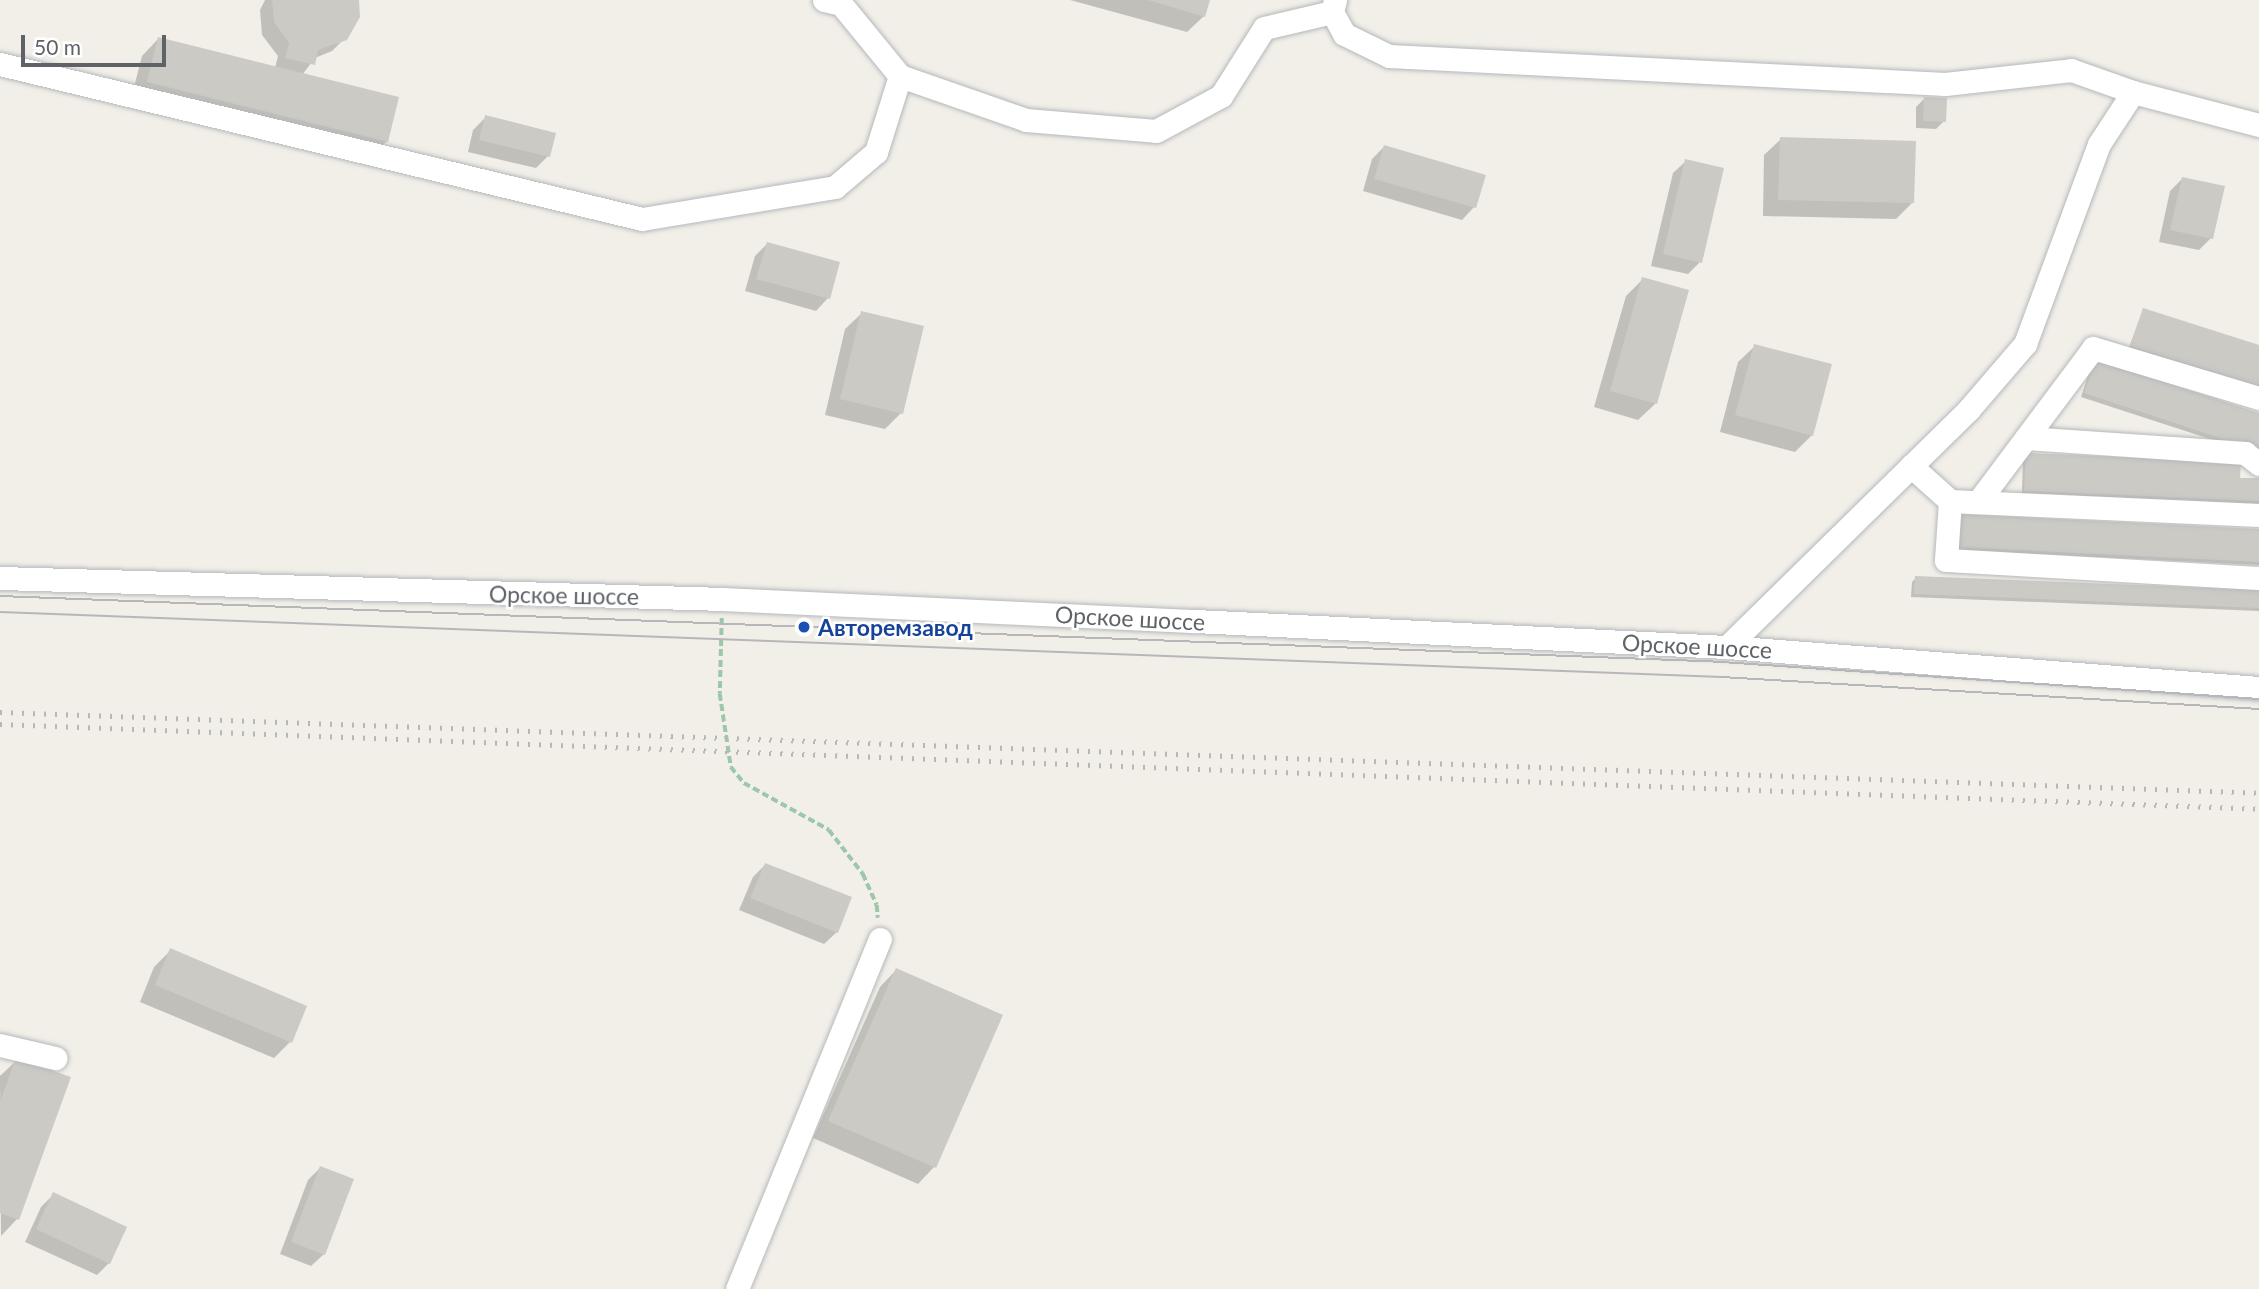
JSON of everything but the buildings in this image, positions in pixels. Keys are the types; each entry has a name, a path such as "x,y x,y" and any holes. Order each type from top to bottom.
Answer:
{"street":[{"path":"824,0 841,4 900,76 1026,120 1156,131 1221,96 1264,27 1334,6 1344,34 1389,56 1945,84 2071,70 2133,92 2259,125"},
{"path":"0,64 642,219 835,187 876,152 900,76"},
{"path":"1727,647 1969,409 2025,344 2099,144 2133,92"},
{"path":"1978,502 2093,348 2259,398"},
{"path":"2026,438 2245,453 2259,464"},
{"path":"1911,466 1950,501 2259,515"},
{"path":"1950,501 1946,560 2259,578"},
{"name":"Орское шоссе","path":"0,578 723,598 1727,647 2259,688"},
{"path":"737,1289 880,939"},
{"path":"0,1045 55,1058"}],"path":[{"path":"723,598 720,694 731,767 744,783 829,830 863,874 877,905 880,939"}],"tram line":[{"path":"0,596 1722,662 2259,699"},
{"path":"0,612 1722,677 2259,709"}],"railway":[{"path":"0,712 2259,793"},
{"path":"0,724 2259,809"}],"place":[{"name":"Авторемзавод","path":"804,627"}]}
